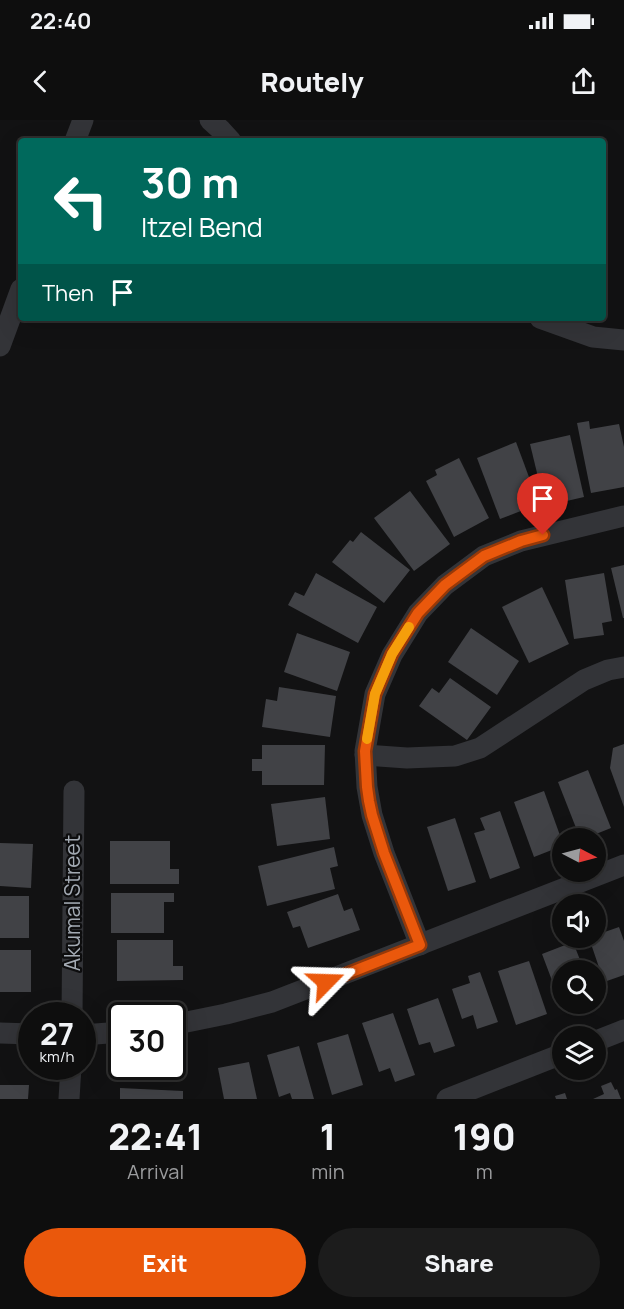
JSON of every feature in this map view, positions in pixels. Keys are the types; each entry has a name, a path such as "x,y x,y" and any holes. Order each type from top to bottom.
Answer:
{"street":[{"path":"76,138 82,120"},
{"path":"210,120 228,138"},
{"path":"0,346 18,297"},
{"path":"548,321 593,337 624,340"},
{"path":"420,945 384,853 372,815 367,787 365,755 375,694 392,654 418,613 445,585 484,556 521,541 624,516"},
{"path":"365,755 407,758 454,756 480,748 584,680 608,670 624,667"},
{"name":"Akumal Street","path":"72,1002 74,791"},
{"path":"186,1022 272,1002 624,865"},
{"path":"606,1037 624,1030"},
{"path":"0,1033 18,1034"},
{"path":"447,1099 552,1058"},
{"path":"69,1099 70,1080"}],"building":[{"path":"589,421 590,429 619,424 624,447 624,487 591,493 577,423"},
{"path":"570,435 584,497 545,506 530,444"},
{"path":"516,442 539,504 500,519 477,458"},
{"path":"459,458 489,518 454,537 426,481 437,475 435,470"},
{"path":"410,491 450,544 414,571 374,518"},
{"path":"361,532 410,570 384,603 332,562 350,540 353,542"},
{"path":"624,565 624,618 623,618 611,568"},
{"path":"316,573 377,607 358,643 288,605 295,592 304,596"},
{"path":"604,573 612,621 602,623 604,635 574,639 565,580"},
{"path":"542,587 569,644 529,663 502,607"},
{"path":"471,628 519,661 497,695 448,662"},
{"path":"297,633 350,652 337,691 284,672"},
{"path":"450,678 491,707 467,740 419,706 432,688 439,693"},
{"path":"279,687 336,696 330,737 262,727 266,699 277,701"},
{"path":"624,744 624,807 610,768 613,748"},
{"path":"262,745 325,745 324,785 262,785 262,771 252,771 252,759 262,759"},
{"path":"588,770 611,828 606,830 606,828 576,828 558,782"},
{"path":"544,791 557,828 552,828 552,850 534,857 514,802"},
{"path":"325,797 330,839 277,846 271,804"},
{"path":"500,811 520,868 490,879 474,833 485,830 480,818"},
{"path":"455,818 476,882 448,891 427,827"},
{"path":"110,841 170,841 170,869 179,869 179,884 110,884"},
{"path":"0,843 33,844 31,888 0,886"},
{"path":"334,847 338,866 330,868 335,889 267,906 258,866"},
{"path":"111,893 174,893 174,902 164,902 164,933 111,933"},
{"path":"338,894 344,911 352,908 360,930 308,948 300,926 293,928 287,912"},
{"path":"0,896 29,896 29,938 0,938"},
{"path":"619,927 624,941 624,975 606,981 606,960 596,960 592,948 606,948 606,932"},
{"path":"117,940 173,940 173,966 183,966 183,980 117,981"},
{"path":"558,948 575,948 580,960 552,960 552,980 542,954"},
{"path":"0,950 31,950 31,992 0,992"},
{"path":"529,961 547,1014 516,1025 498,971"},
{"path":"480,972 498,1022 477,1029 473,1015 462,1019 452,989 470,983 468,976"},
{"path":"438,998 455,1046 434,1053 430,1042 419,1045 407,1009"},
{"path":"393,1013 415,1075 395,1082 390,1068 379,1072 362,1023"},
{"path":"348,1034 363,1085 332,1095 317,1043"},
{"path":"299,1046 314,1099 292,1099 290,1093 279,1097 267,1055"},
{"path":"249,1062 257,1099 224,1099 218,1068"},
{"path":"611,1082 621,1099 593,1099 604,1094 601,1086"},
{"path":"0,1085 29,1085 28,1099 0,1099"},
{"path":"120,1088 183,1091 183,1099 120,1099"},
{"path":"565,1093 567,1099 556,1099 555,1096"}],"slow traffic":[{"path":"367,739 375,694 392,654 409,627"}],"route":[{"path":"326,982 420,945 384,853 372,815 367,787 365,751 375,694 392,654 418,613 445,585 484,556 543,535"}]}
